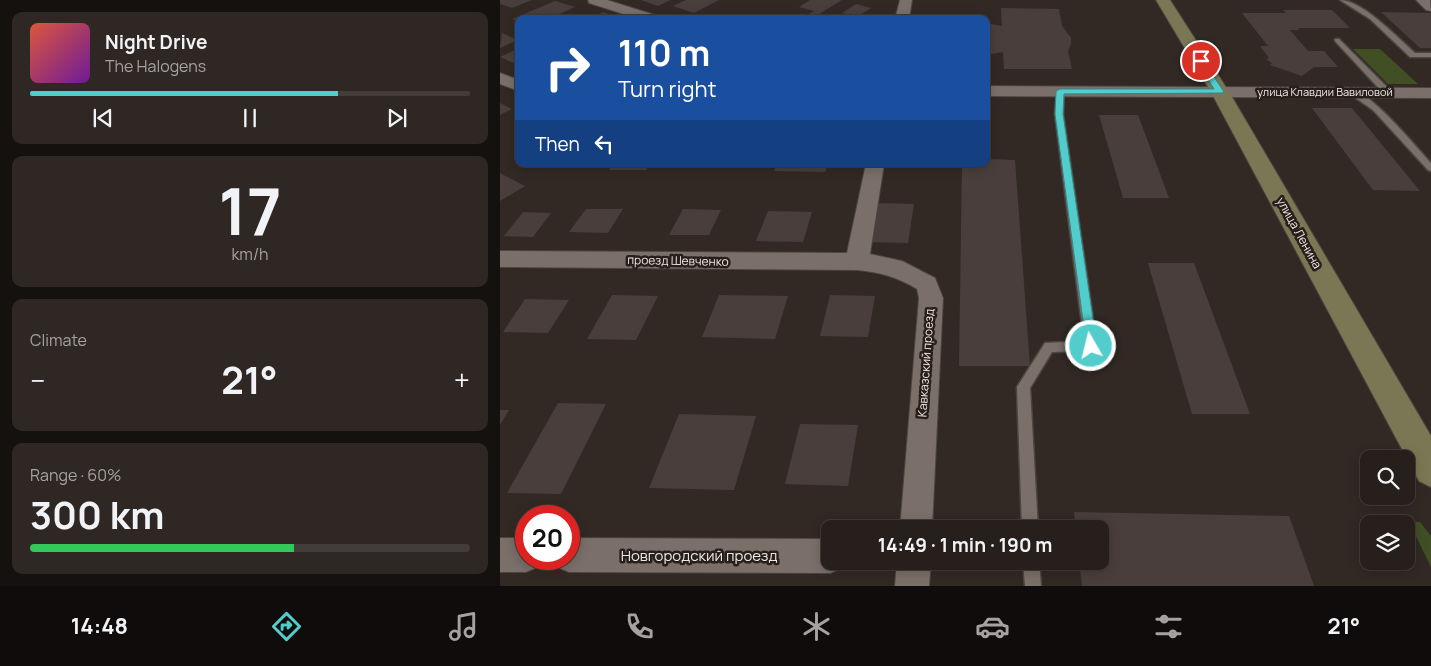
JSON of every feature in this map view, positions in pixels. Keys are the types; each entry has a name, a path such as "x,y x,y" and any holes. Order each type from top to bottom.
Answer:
{"main road":[{"name":"улица Ленина","path":"1163,0 1220,92 1431,469"}],"street":[{"path":"594,0 641,15"},
{"path":"903,15 906,0"},
{"path":"1422,0 1431,7"},
{"path":"500,78 515,84"},
{"name":"улица Клавдии Вавиловой","path":"990,91 1431,93"},
{"path":"857,262 874,167"},
{"name":"проезд Шевченко","path":"500,259 857,262"},
{"name":"Кавказский проезд","path":"857,262 876,263 901,268 927,284 930,298 917,520"},
{"path":"500,555 515,555"},
{"name":"Новгородский проезд","path":"580,555 821,556"},
{"path":"912,586 913,570"}],"lane":[{"path":"1343,0 1372,18 1413,55 1431,55"},
{"path":"1337,40 1388,93"},
{"path":"1030,520 1023,387 1049,347 1091,346 1059,114 1060,91"},
{"path":"1353,92 1376,108 1431,168"},
{"path":"1031,570 1032,586"}],"green space":[{"path":"1353,49 1380,49 1418,84 1388,84"},
{"path":"1415,522 1420,522 1431,536 1431,567 1415,534"}],"building":[{"path":"500,0 532,0 512,8 500,4"},
{"path":"641,0 670,0 658,6"},
{"path":"686,0 719,0 694,13 673,6"},
{"path":"810,0 842,0 818,15 809,14 814,11 799,7"},
{"path":"555,1 575,7 558,15 522,15"},
{"path":"856,4 871,8 860,15 842,13"},
{"path":"1001,8 1059,9 1062,26 1071,38 1068,51 1072,69 1004,69 1003,52 990,54 990,24 1002,26"},
{"path":"1283,10 1332,10 1350,28 1298,28 1299,30 1290,30 1308,51 1324,51 1338,67 1314,67 1302,76 1270,65 1272,63 1266,59 1269,58 1260,46 1268,46 1242,13 1286,13"},
{"path":"603,12 612,15 597,15"},
{"path":"1381,12 1431,13 1431,48 1420,48"},
{"path":"502,33 515,39 515,41 500,48"},
{"path":"515,50 515,64 500,57"},
{"path":"500,103 512,109 500,115"},
{"path":"1312,108 1352,108 1420,191 1373,190"},
{"path":"1099,115 1138,115 1169,198 1123,198"},
{"path":"990,159 1015,160 1030,366 959,366 962,167 990,167"},
{"path":"611,167 648,167 646,170 609,170"},
{"path":"776,167 827,167 825,172 774,171"},
{"path":"500,173 525,186 500,201"},
{"path":"875,203 914,204 908,243 867,242"},
{"path":"586,209 623,209 608,233 569,232"},
{"path":"683,209 721,210 709,235 669,235"},
{"path":"768,211 812,212 803,242 756,241"},
{"path":"523,212 551,213 533,237 504,236"},
{"path":"1148,263 1194,263 1250,414 1192,414"},
{"path":"612,295 658,296 636,340 587,339"},
{"path":"719,295 788,296 775,339 702,337"},
{"path":"830,295 875,296 868,337 820,336"},
{"path":"525,299 569,300 548,333 503,332"},
{"path":"558,403 606,404 561,494 507,493"},
{"path":"500,410 509,410 500,425"},
{"path":"679,414 756,416 734,490 649,488"},
{"path":"800,424 858,425 848,486 785,484"},
{"path":"1074,512 1289,516 1314,586 1082,586 1080,570 1109,570 1109,520 1075,520"}],"route":[{"path":"1091,346 1059,114 1060,91 1220,92 1201,61"}]}
